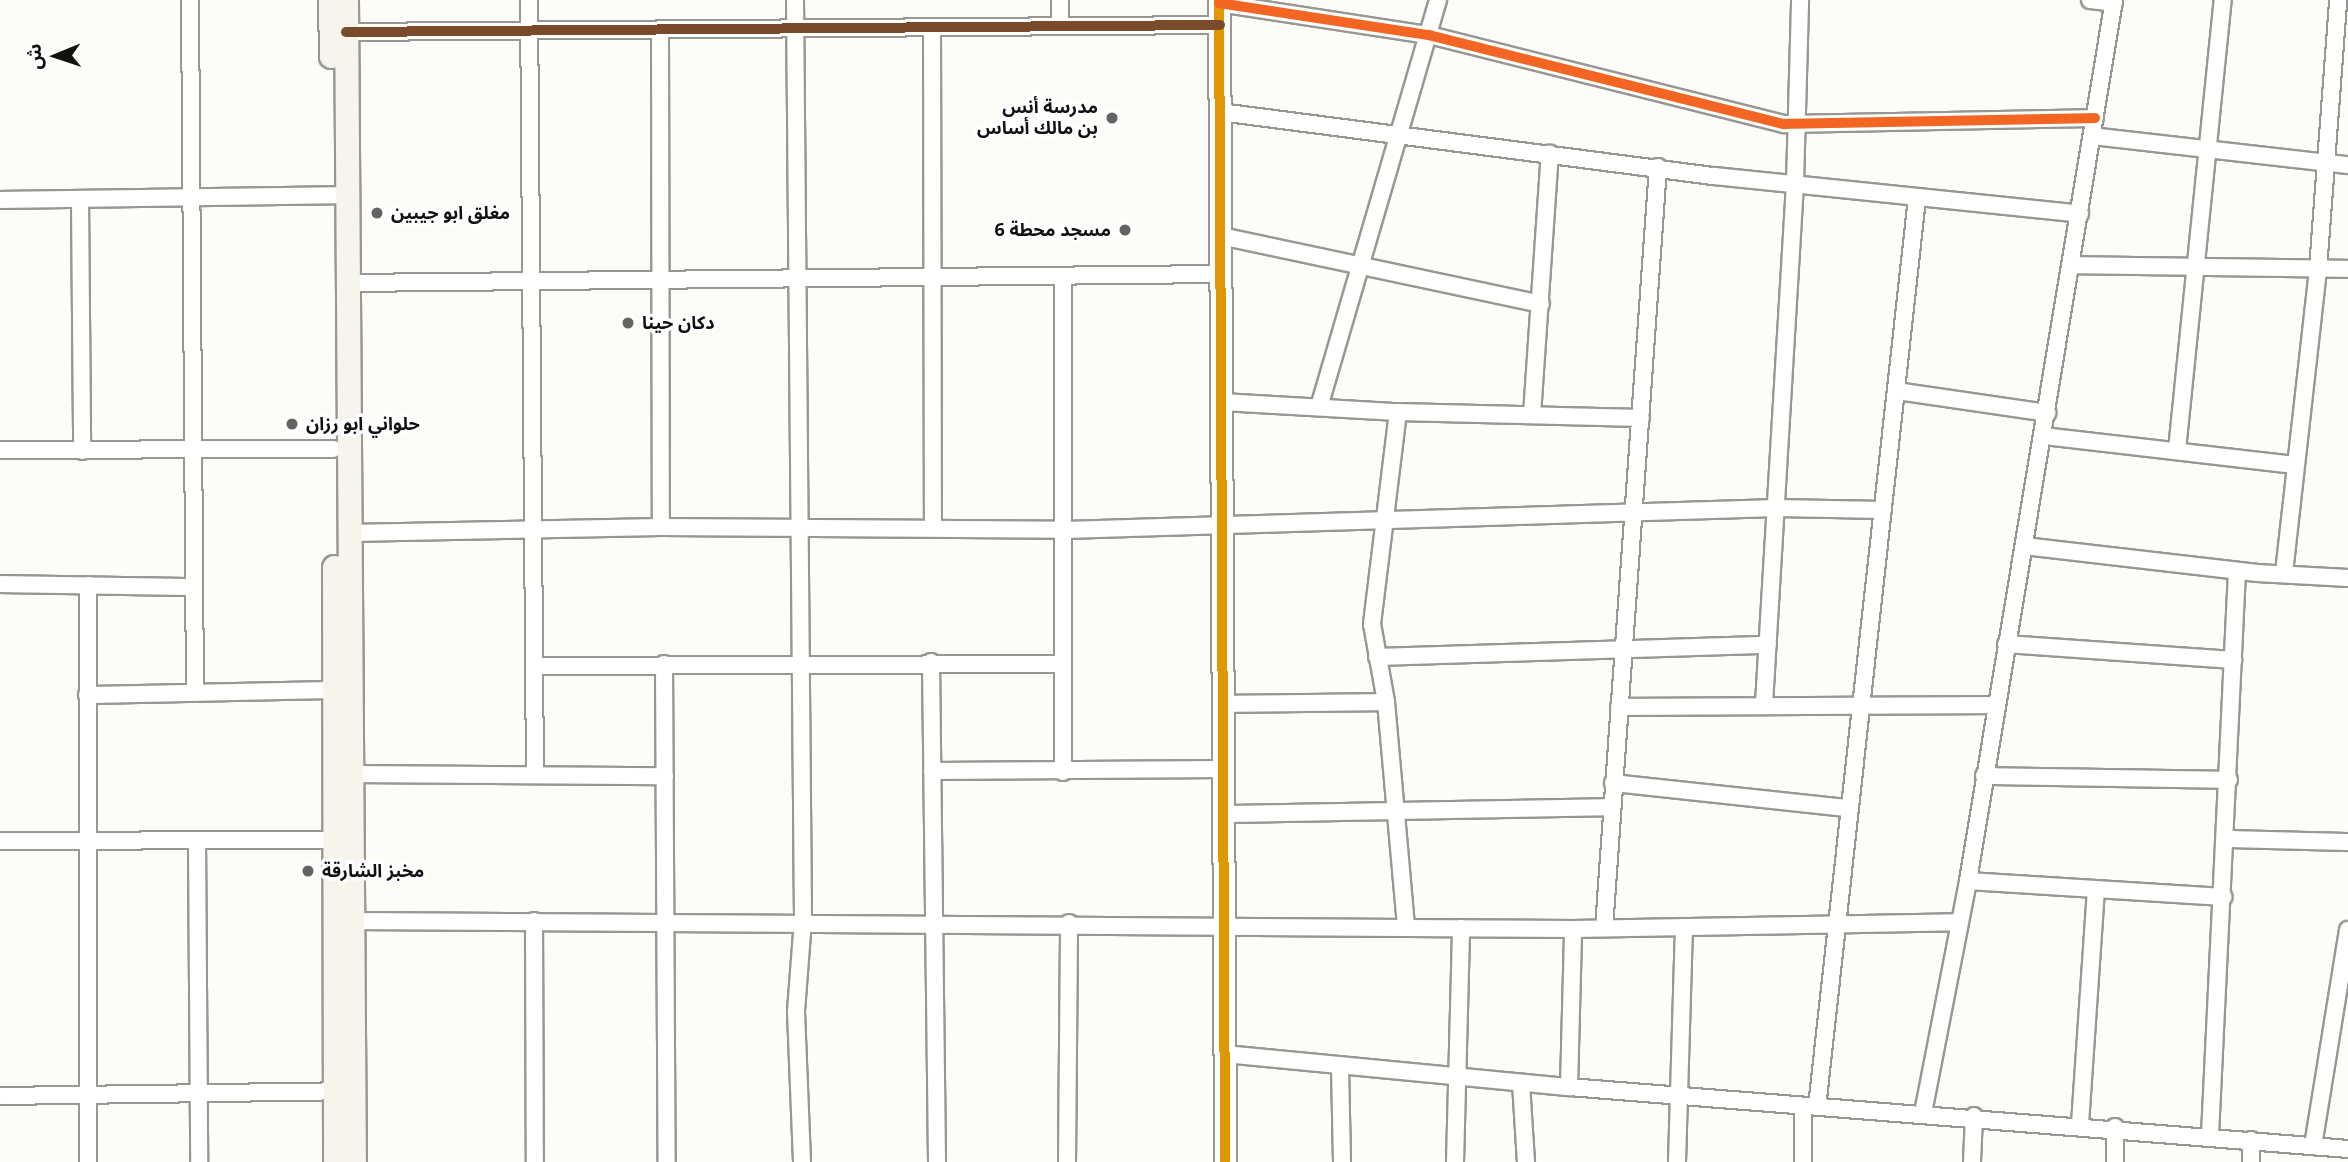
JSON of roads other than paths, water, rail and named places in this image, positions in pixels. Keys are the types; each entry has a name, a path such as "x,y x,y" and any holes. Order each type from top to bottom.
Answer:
{"main road":[{"path":"330,0 339,196 347,283 353,921 344,1091 335,1162"},
{"path":"346,0 333,449 335,840 344,1091 354,1162"}],"street":[{"path":"190,0 195,693"},
{"path":"529,0 536,775"},
{"path":"795,0 797,530 803,920 796,1012 802,1162"},
{"path":"1060,0 1060,25"},
{"path":"1319,407 1438,0"},
{"path":"1764,704 1795,183 1800,0"},
{"path":"1923,1113 1968,881 2006,644 2044,436 2114,1 2090,0"},
{"path":"2178,450 2223,0"},
{"path":"2284,573 2318,269 2338,0"},
{"path":"1224,1162 1225,704 1219,1 1429,35 1797,126 2095,118"},
{"path":"346,32 1220,25"},
{"path":"932,27 933,528"},
{"path":"660,30 661,527"},
{"path":"1220,112 1917,198 2080,214"},
{"path":"2092,136 2348,165"},
{"path":"1532,415 1550,154"},
{"path":"1604,928 1658,167"},
{"path":"0,200 339,196"},
{"path":"1802,1162 1835,926 1917,198"},
{"path":"80,200 82,451"},
{"path":"1221,236 1541,304"},
{"path":"2071,265 2348,269"},
{"path":"347,283 530,284 1222,274"},
{"path":"1063,277 1063,772"},
{"path":"1897,391 2047,413"},
{"path":"1222,402 1398,412 1641,418"},
{"path":"1398,412 1372,601 1398,809 1406,927"},
{"path":"2044,436 2295,465"},
{"path":"0,450 333,449"},
{"path":"349,533 661,527 1065,530 1777,508 1883,510"},
{"path":"2024,546 2237,570 2348,578"},
{"path":"2210,1135 2227,839 2237,570"},
{"path":"0,584 194,587"},
{"path":"88,585 88,1162"},
{"path":"2006,644 2233,660"},
{"path":"1377,657 1768,645"},
{"path":"535,666 931,662 1062,664"},
{"path":"931,662 937,1162"},
{"path":"664,664 667,1162"},
{"path":"88,695 335,690"},
{"path":"1225,704 1386,702"},
{"path":"1619,707 1764,704 1996,705"},
{"path":"932,771 1224,769"},
{"path":"352,774 665,776"},
{"path":"1984,776 2229,780"},
{"path":"1613,783 1848,808"},
{"path":"1224,814 1611,807"},
{"path":"0,841 87,838 197,841 335,840"},
{"path":"2227,839 2348,842"},
{"path":"197,841 199,1162"},
{"path":"1968,881 2224,897"},
{"path":"2080,1124 2096,891"},
{"path":"353,921 803,920 1573,929 1959,922"},
{"path":"534,921 535,1162"},
{"path":"1067,1162 1069,923"},
{"path":"1677,1162 1684,927"},
{"path":"1455,1162 1454,1077 1461,928"},
{"path":"1569,1087 1573,929"},
{"path":"2313,1146 2348,930"},
{"path":"1225,1054 1521,1083 2080,1124 2348,1149"},
{"path":"1340,1066 1342,1162"},
{"path":"1521,1083 1526,1162"},
{"path":"0,1096 344,1091"},
{"path":"1972,1162 1974,1116"},
{"path":"2115,1127 2115,1162"},
{"path":"2251,1140 2251,1162"}],"place":[{"name":"مدرسة أنس بن مالك أساس","path":"1112,118"},
{"name":"مغلق ابو جيبين","path":"377,213"},
{"name":"مسجد محطة 6","path":"1125,230"},
{"name":"دكان حينا","path":"628,323"},
{"name":"حلواني ابو رزان","path":"292,424"},
{"name":"مخبز الشارقة","path":"308,871"}]}
